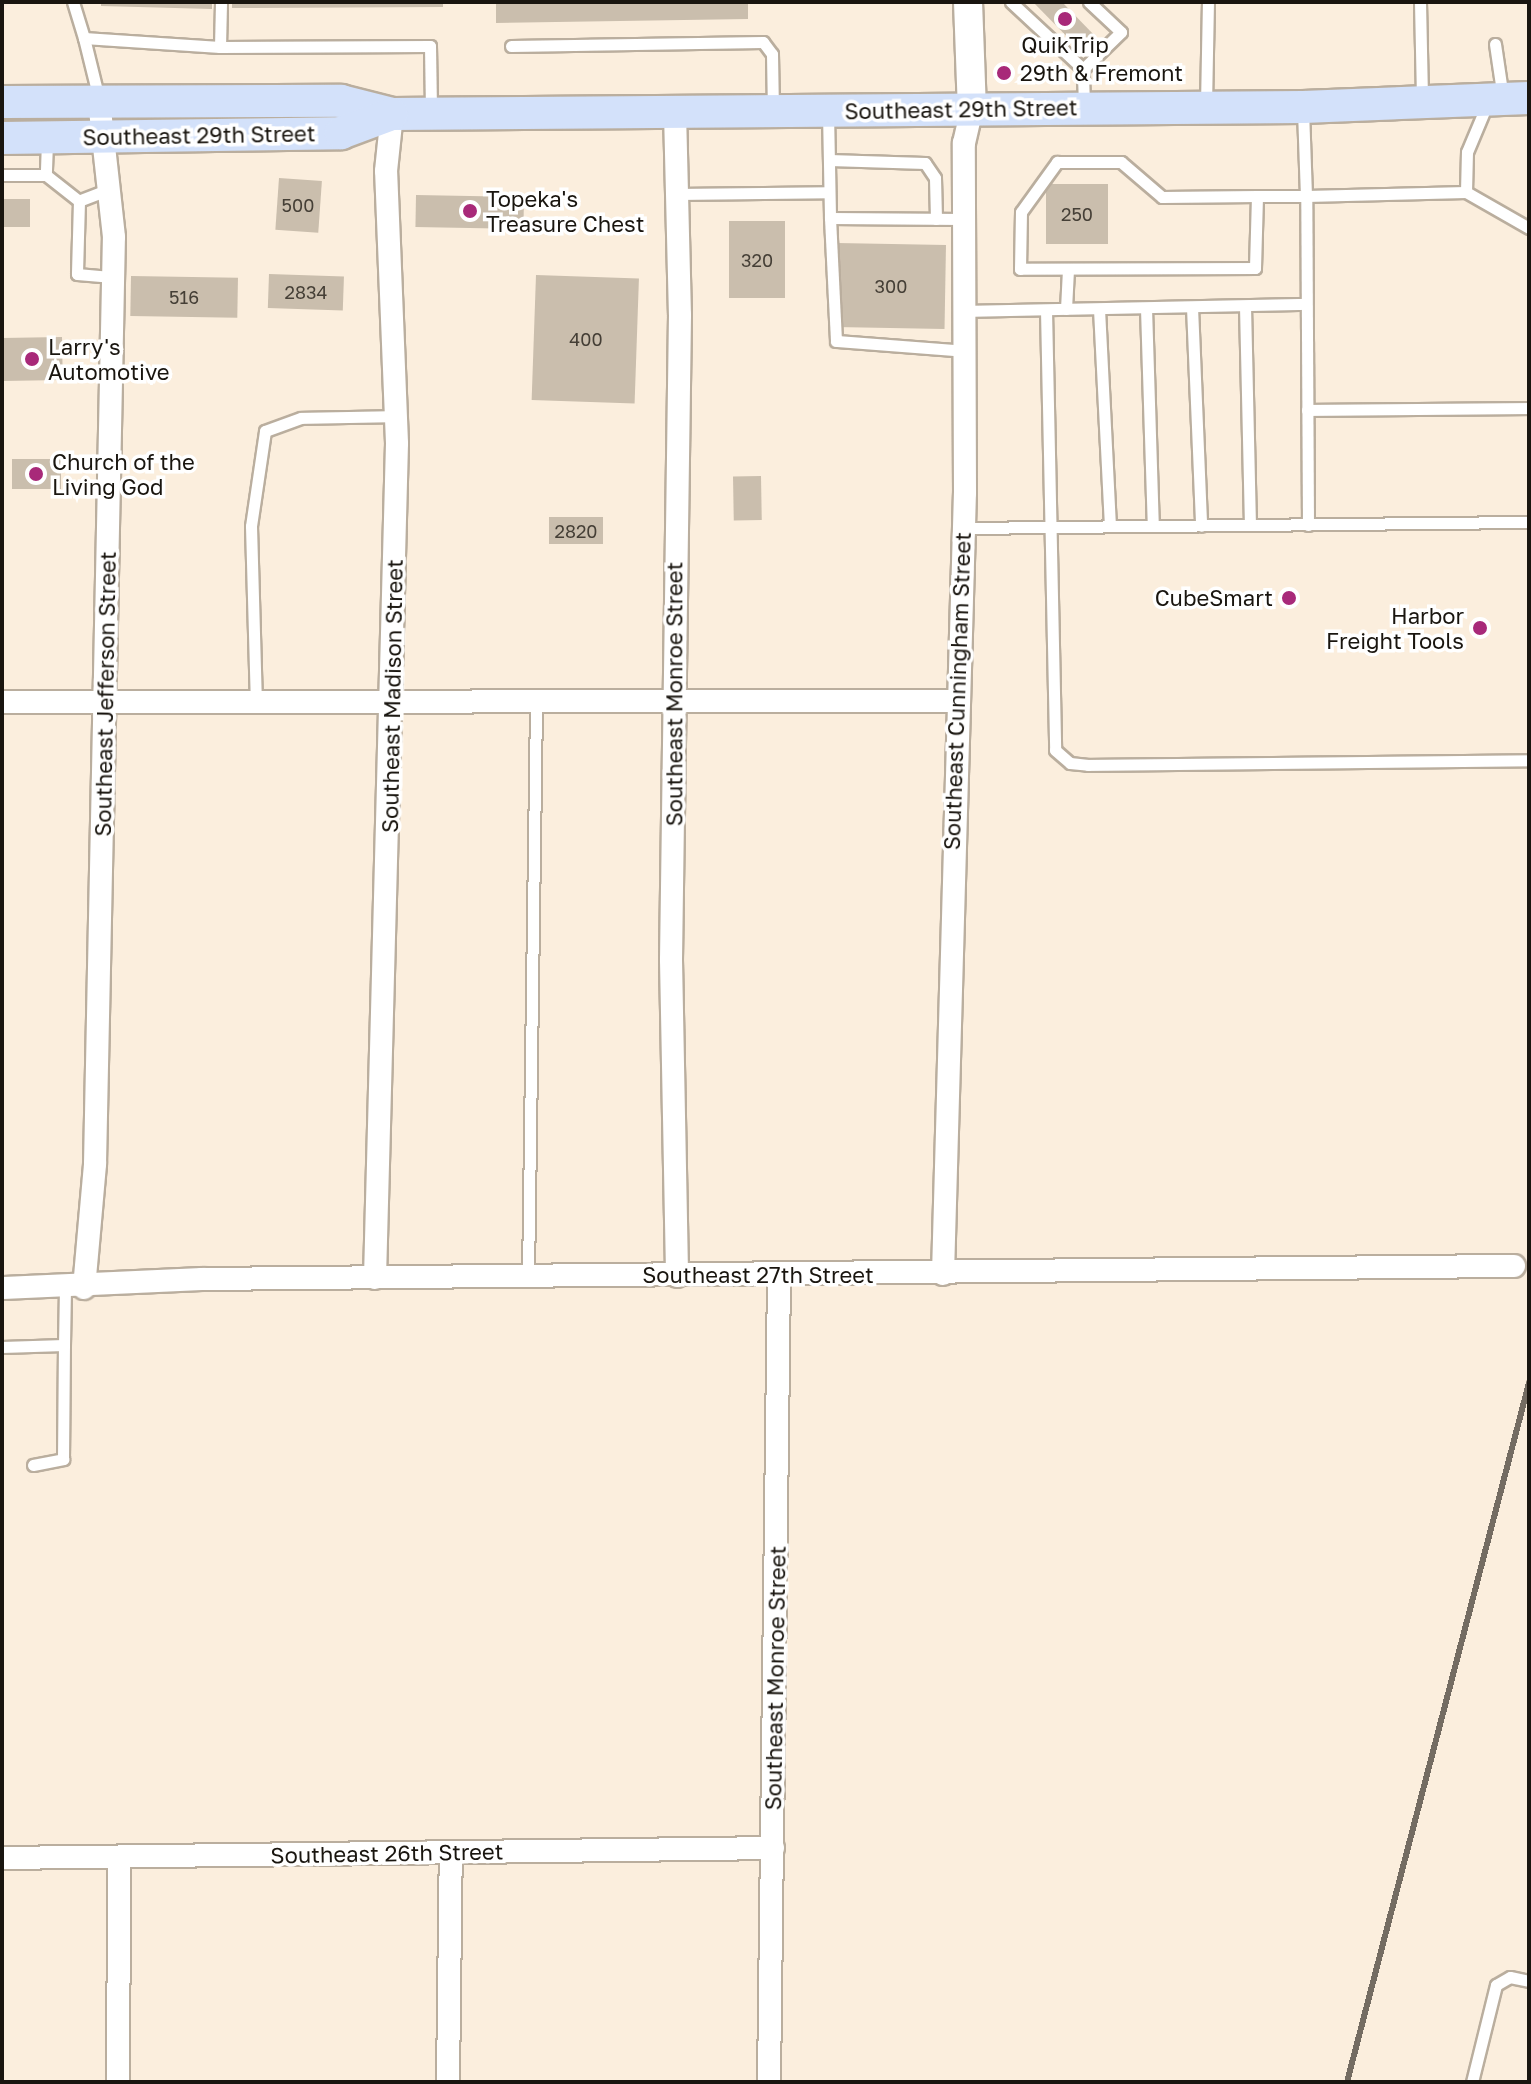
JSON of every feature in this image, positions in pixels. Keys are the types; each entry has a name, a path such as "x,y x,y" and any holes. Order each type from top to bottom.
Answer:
{"main road":[{"name":"Southeast 29th Street","path":"2,102 341,101 392,114 1303,107 1422,105 1507,99"},
{"name":"Southeast 29th Street","path":"2,138 341,133 392,114"}],"street":[{"path":"968,2 972,109"},
{"name":"Southeast Jefferson Street","path":"74,1288 95,1164 113,277 107,190 99,137 99,101"},
{"name":"Southeast Cunningham Street","path":"943,1274 954,701 963,528 967,311 963,219 972,109"},
{"name":"Southeast Monroe Street","path":"675,112 677,1276"},
{"name":"Southeast Madison Street","path":"375,1278 392,706 396,416 386,171 392,114"},
{"path":"2,702 536,706 954,701"},
{"name":"Southeast 27th Street","path":"2,1288 375,1278 1514,1266"},
{"name":"Southeast Monroe Street","path":"769,2082 779,1274"},
{"name":"Southeast 26th Street","path":"2,1858 773,1848"},
{"path":"448,2082 451,1852"},
{"path":"118,2082 119,1857"}],"lane":[{"path":"73,2 99,101"},
{"path":"220,47 221,2"},
{"path":"1011,2 1083,69 1084,108"},
{"path":"1083,69 1121,32 1089,2"},
{"path":"1206,107 1208,2"},
{"path":"1420,2 1422,105"},
{"path":"84,38 220,47 430,46 431,113"},
{"path":"511,46 763,42 772,54 773,111"},
{"path":"1466,192 1467,152 1507,99 1495,44"},
{"path":"1303,107 1308,525"},
{"path":"828,111 836,341 966,351"},
{"path":"46,175 47,137"},
{"path":"829,160 925,163 935,178 936,219"},
{"path":"1257,196 1255,268 1020,269 1021,212 1057,162 1121,162 1162,197 1466,192 1529,228"},
{"path":"2,175 46,175 79,201"},
{"path":"79,201 107,190"},
{"path":"675,194 829,192"},
{"path":"79,201 77,274 113,277"},
{"path":"830,218 963,219"},
{"path":"1066,309 1068,269"},
{"path":"967,311 1305,304"},
{"path":"1245,306 1250,525"},
{"path":"1192,307 1201,526"},
{"path":"1146,308 1153,526"},
{"path":"1099,309 1110,526"},
{"path":"1046,310 1048,527 1055,750 1070,763 1529,760"},
{"path":"1307,410 1529,408"},
{"path":"256,705 251,526 265,431 301,418 396,416"},
{"path":"963,528 1529,522"},
{"path":"528,1277 536,706"},
{"path":"33,1465 63,1459 64,1345 74,1288"},
{"path":"2,1347 64,1345"},
{"path":"1472,2082 1496,1985 1510,1977 1529,1981"}],"building":[{"path":"101,2 212,2 212,9 101,6"},
{"path":"232,2 443,2 443,7 232,8"},
{"path":"496,2 748,2 748,19 496,23"},
{"name":"QuikTrip","path":"1033,2 1062,2 1096,37 1081,51"},
{"path":"279,178 322,181 318,233 275,230"},
{"path":"1046,184 1108,184 1108,244 1046,244"},
{"name":"Topeka's Treasure Chest","path":"416,195 524,197 523,229 415,227"},
{"path":"2,199 30,199 30,227 2,227"},
{"path":"729,221 785,221 785,298 729,298"},
{"path":"837,243 946,245 945,329 836,327"},
{"path":"269,274 344,277 343,311 268,308"},
{"path":"536,275 639,279 635,404 532,400"},
{"path":"131,276 238,278 237,318 130,316"},
{"name":"Larry's Automotive","path":"62,337 63,380 3,381 2,338"},
{"name":"Church of the Living God","path":"12,459 61,459 61,489 12,489"},
{"path":"733,476 761,476 762,520 734,520"},
{"path":"549,517 603,517 603,544 549,544"}],"railway":[{"path":"1347,2082 1529,1383"}],"place":[{"name":"QuikTrip","path":"1065,19"},
{"name":"29th & Fremont","path":"1004,73"},
{"name":"Topeka's Treasure Chest","path":"470,211"},
{"name":"Larry's Automotive","path":"32,359"},
{"name":"Church of the Living God","path":"36,474"},
{"name":"CubeSmart","path":"1289,598"},
{"name":"Harbor Freight Tools","path":"1480,628"}]}
